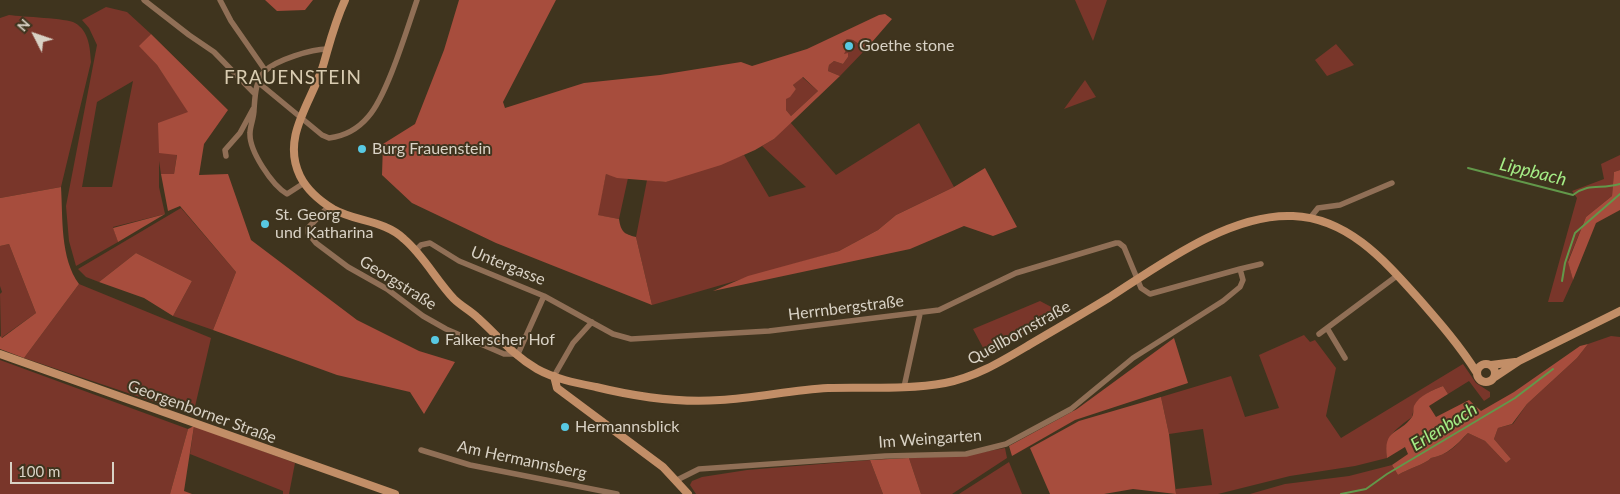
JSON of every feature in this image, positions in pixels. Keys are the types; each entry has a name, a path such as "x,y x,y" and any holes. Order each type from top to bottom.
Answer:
{"main road":[{"path":"304,183 297,168 293,149 300,118 322,66 332,29 345,0"},
{"name":"Quellbornstraße","path":"304,183 314,195 329,206 344,214 386,226 399,234 416,250 455,300 479,319 516,355 539,370 554,376 636,396 687,401 723,400 819,389 904,387 944,383 992,367 1195,245 1237,227 1280,216 1310,218 1331,224 1351,234 1372,250 1398,275 1464,353 1477,373"},
{"path":"1519,362 1480,366 1477,373 1478,378 1484,382 1489,382 1519,362 1620,311"},
{"name":"Quellbornstraße","path":"1464,353 1488,364"},
{"name":"Georgenborner Straße","path":"0,354 395,494"},
{"path":"1488,364 1495,370 1495,377"},
{"path":"554,376 557,388 663,467 688,494"}],"street":[{"path":"144,0 188,35 214,52 254,93"},
{"path":"220,0 230,21 266,70"},
{"path":"259,83 300,118 329,138 342,136 352,131 365,121 375,108 392,70 416,0"},
{"path":"304,183 287,194 260,162 250,139 254,93 266,70 291,58 327,48"},
{"path":"226,156 225,150 240,133 254,107"},
{"path":"1310,218 1318,208 1340,205 1392,183"},
{"name":"Georgstraße","path":"329,206 308,228 308,233 316,243 348,267 387,289 423,316 504,354 516,355"},
{"name":"Untergasse","path":"416,250 421,245 430,243 459,261 544,296 592,322"},
{"name":"Herrnbergstraße","path":"592,322 613,334 632,338 666,338 833,325 920,314 939,310 1016,273 1116,243 1120,243 1124,247 1136,280"},
{"path":"1136,280 1141,288 1150,294 1261,264"},
{"name":"Im Weingarten","path":"677,480 699,469 885,456 966,454 1006,444 1065,412 1133,358 1234,292 1243,282 1240,269"},
{"path":"1319,334 1398,275"},
{"path":"516,355 544,296"},
{"path":"904,387 920,314"},
{"path":"554,376 573,343 592,322"},
{"path":"1327,328 1346,358"},
{"name":"Am Hermannsberg","path":"422,450 470,465 617,494"}],"shaded area":[{"path":"265,0 313,0 305,10 277,11"},
{"path":"459,0 556,0 503,102 505,108 584,83 660,75 741,62 752,66 807,49 879,15 885,14 892,19 866,49 853,40 847,39 842,44 846,50 844,54 848,53 848,57 843,64 834,61 829,65 828,71 840,76 774,139 755,150 721,165 666,182 617,178 606,174 598,215 619,219 624,232 636,237 652,305 496,243 412,203 382,175 383,144 415,124 444,50","holes":["803,77 818,91 791,116 786,110 786,99 796,89 793,85"]},
{"path":"1075,0 1107,0 1093,41"},
{"path":"106,7 127,12 151,34 140,46 157,65 189,112 177,154 174,174 161,174 159,161 159,187 165,214 113,227 118,242 76,266 69,241 66,206 97,45 89,28 82,20","holes":["133,81 112,187 82,187 97,102"]},
{"path":"9,15 75,23 80,26 86,35 91,62 61,187 0,198 0,18"},
{"path":"151,34 228,110 204,144 199,175 228,174 251,240 357,320 419,351 455,362 424,414 410,392 337,375 213,330 236,272 180,206 168,211 161,174 174,174 177,155 159,153 158,123 188,112 157,65 139,46"},
{"path":"847,39 853,40 866,49 840,76 828,71 829,65 834,61 843,64 848,57 844,54 842,44"},
{"path":"1336,44 1354,65 1327,76 1315,60"},
{"path":"802,77 818,91 791,116 786,110 786,98 796,89 793,85"},
{"path":"1085,80 1096,97 1064,109"},
{"path":"790,122 836,175 919,123 954,187 896,215 878,230 839,251 652,305 636,237 647,180 666,182 744,155 769,197 806,187 762,146 774,139"},
{"path":"1620,155 1620,170 1614,172 1612,196 1586,217 1568,261 1573,280 1563,302 1548,302 1577,198 1572,191 1604,179 1601,164"},
{"path":"985,168 1017,227 993,236 964,226 910,249 713,291 748,276 839,251 878,230 896,215 954,187"},
{"path":"1620,170 1620,210 1596,223 1573,280 1568,262 1586,217 1612,196 1614,172"},
{"path":"606,174 628,178 619,219 597,215"},
{"path":"61,187 65,250 68,262 79,284 24,358 0,349 0,336 2,338 36,313 9,244 0,246 0,198"},
{"path":"181,208 236,272 213,330 173,316 192,281 136,253 99,282 86,277 78,269"},
{"path":"165,214 118,242 113,228"},
{"path":"9,244 36,313 1,338 0,246"},
{"path":"136,253 192,281 173,316 144,298 99,282"},
{"path":"79,284 211,338 193,415 24,358"},
{"path":"1040,301 1057,310 988,357 973,329"},
{"path":"1304,335 1310,342 1315,340 1336,368 1326,416 1341,438 1463,364 1476,383 1490,392 1490,397 1484,401 1469,381 1448,394 1443,386 1431,391 1422,397 1416,405 1412,417 1392,434 1387,444 1387,458 1355,466 1290,476 1218,494 1176,494 1176,489 1212,485 1203,429 1169,434 1161,397 1231,376 1245,417 1279,408 1259,355"},
{"path":"1611,336 1620,337 1620,494 1250,494 1285,484 1349,476 1392,465 1398,475 1447,452 1468,433 1485,441 1506,463 1511,459 1494,439 1498,428 1513,424 1527,404 1577,358 1588,344"},
{"path":"1174,338 1188,383 1075,420 1012,456 1009,446 1077,409"},
{"path":"1588,344 1577,358 1527,404 1512,424 1498,428 1494,439 1511,459 1506,463 1485,441 1468,433 1447,452 1398,475 1392,465 1408,454 1405,447 1387,458 1387,441 1393,433 1412,417 1416,402 1427,393 1443,386 1448,394 1429,406 1436,417 1469,400 1481,411 1514,392 1580,346"},
{"path":"0,360 188,429 170,494 0,494"},
{"path":"1161,397 1169,434 1176,494 1133,489 1104,494 1050,494 1030,448 1079,421"},
{"path":"194,426 295,463 289,494 283,494 283,491 190,454"},
{"path":"194,426 184,491 192,494 170,494 188,429"},
{"path":"1005,448 1007,458 952,494 921,494 909,458 967,455"},
{"path":"909,458 921,494 883,494 870,460"},
{"path":"870,460 883,494 696,494 690,485 692,481 702,477 747,470"},
{"path":"1009,462 1022,494 959,494 962,492"}],"waterway":[{"name":"Lippbach","path":"1468,168 1573,195 1590,187 1620,184"},
{"name":"Erlenbach","path":"1562,281 1565,263 1575,233 1620,194"},
{"name":"Erlenbach","path":"1341,494 1366,489 1387,474 1515,398 1553,369"}],"place":[{"name":"Goethe stone","path":"849,46"},
{"name":"Burg Frauenstein","path":"362,149"},
{"name":"St. Georg und Katharina","path":"265,224"},
{"name":"Falkerscher Hof","path":"435,340"},
{"name":"Hermannsblick","path":"565,427"}],"district":[{"name":"FRAUENSTEIN","path":"293,78"}]}
